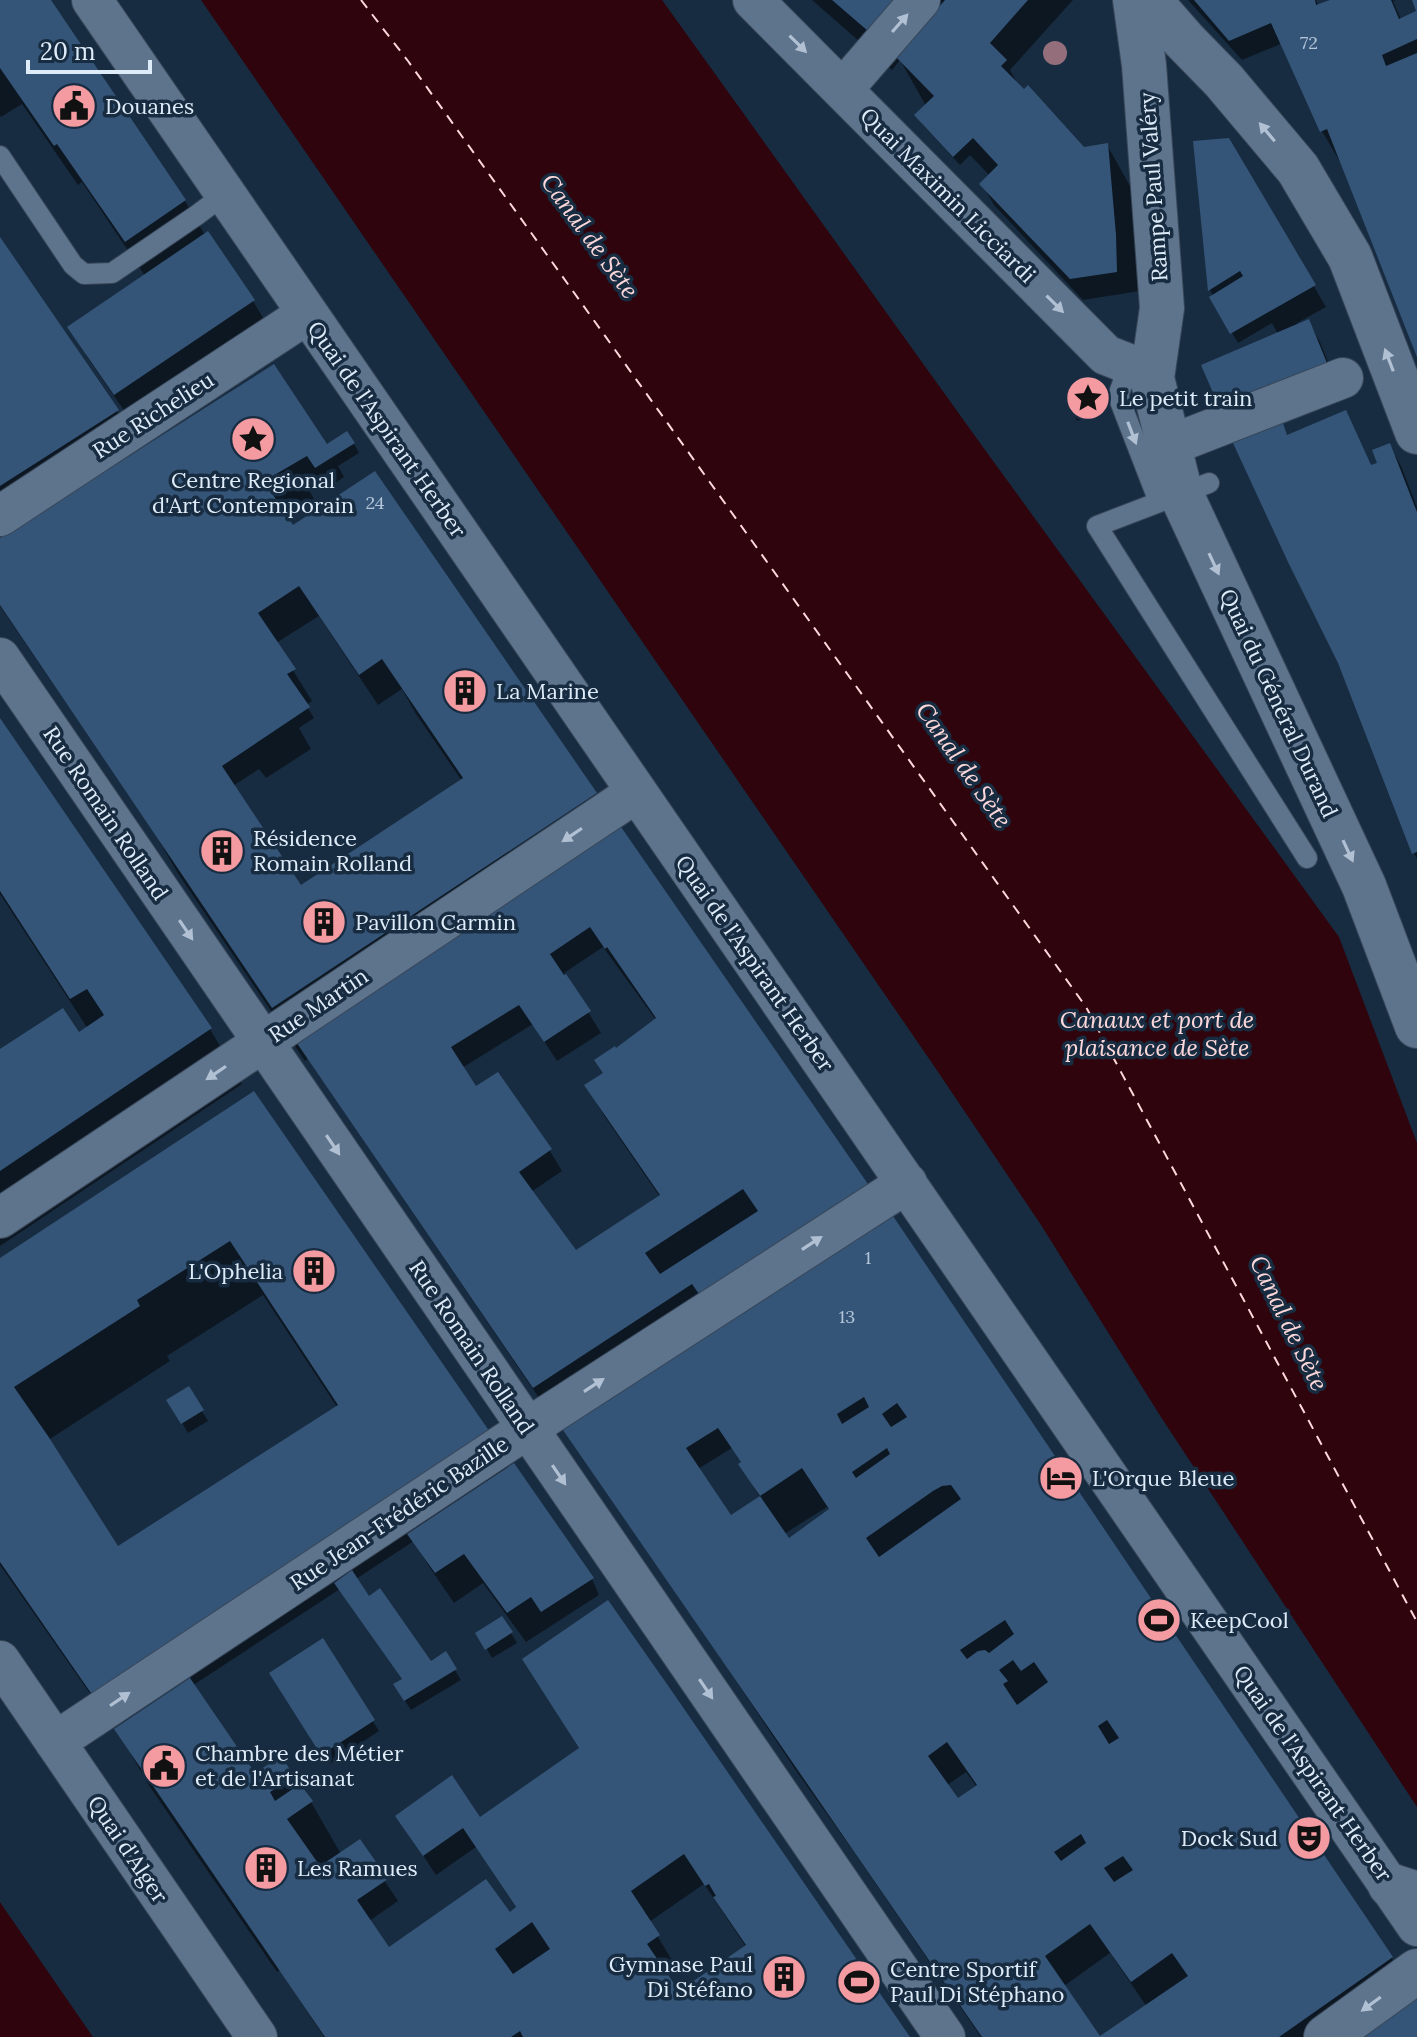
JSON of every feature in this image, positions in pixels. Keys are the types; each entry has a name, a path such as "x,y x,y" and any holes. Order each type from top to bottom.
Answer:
{"main road":[{"path":"1135,0 1144,65"},
{"path":"1149,0 1224,81 1298,169 1350,257 1415,423"},
{"name":"Rampe Paul Valéry","path":"1140,371 1162,308 1144,65 1184,40"},
{"name":"Quai du Général Durand","path":"1140,371 1183,493 1364,886 1417,1026"},
{"path":"1326,2037 1417,1971"}],"street":[{"name":"Quai de l'Aspirant Herber","path":"92,0 907,1183 1404,1890 1417,1926"},
{"name":"Quai Maximin Licciardi","path":"753,0 1106,355 1140,371"},
{"path":"843,89 920,0"},
{"name":"Rue Richelieu","path":"0,516 307,314"},
{"path":"1168,446 1343,378"},
{"name":"Rue Romain Rolland","path":"0,658 945,2037"},
{"name":"Rue Martin","path":"0,1218 637,792"},
{"name":"Rue Jean-Frédéric Bazille","path":"55,1742 528,1428 907,1183"},
{"name":"Quai d'Alger","path":"0,1661 257,2037"}],"lane":[{"path":"0,156 73,265 84,274 112,273 225,194"},
{"path":"1140,371 1118,396 1183,493 1097,526 1307,858"}],"water":[{"name":"Canaux et port de plaisance de Sète","path":"201,0 662,0 1339,937 1417,1143 1417,1807 1159,1414 1041,1225 932,1063"},
{"path":"0,1902 4,1908 93,2037 0,2037"}],"building":[{"name":"Douanes","path":"0,0 51,0 186,200 125,242 0,68"},
{"path":"832,0 895,0 868,31"},
{"path":"945,0 1028,0 990,43 1007,60 1001,66 1024,89 1028,85 1084,147 1108,143 1117,272 1070,279 979,184 998,165 973,138 953,157 914,115 934,96 895,56"},
{"path":"1194,0 1315,0 1316,5 1330,0 1391,0 1399,19 1416,11 1412,0 1417,0 1417,39 1382,55 1386,66 1417,53 1417,357 1327,129 1320,132 1271,23 1229,41"},
{"path":"1229,138 1316,285 1230,334 1209,297 1243,276 1240,271 1208,291 1193,141"},
{"path":"208,231 255,300 114,395 67,327"},
{"path":"0,237 119,410 0,486"},
{"path":"1309,319 1327,363 1220,409 1201,365"},
{"path":"274,364 327,444 347,431 355,443 315,468 307,456 264,481 293,525 375,471 597,793 272,1008 0,605 0,538","holes":["299,586 359,675 382,659 463,778 301,885 222,766 310,707 287,674 296,669 258,613"]},
{"path":"1093,389 1098,402 1070,412 1065,400"},
{"path":"1346,410 1371,465 1377,463 1372,450 1390,443 1417,512 1417,852 1412,854 1338,663 1233,443 1283,423 1287,435"},
{"path":"0,718 212,1028 0,1171 0,1049 63,1008 79,1032 104,1015 87,989 70,999 0,891"},
{"path":"619,824 870,1187 701,1297 692,1284 533,1388 292,1036","holes":["590,927 656,1018 616,1048 594,1060 603,1073 584,1085 660,1195 576,1250 519,1172 552,1149 498,1072 476,1086 451,1047 519,1005 544,1042 591,1011 550,954","743,1189 758,1211 660,1274 645,1253"]},
{"path":"254,1091 492,1435 93,1696 0,1562 0,1258","holes":["230,1241 338,1405 118,1546 14,1387 140,1306 137,1300"]},
{"path":"893,1216 1393,1957 1279,2037 982,2037 563,1430","holes":["864,1397 869,1407 842,1424 837,1414","897,1403 907,1417 891,1427 882,1414","718,1428 760,1496 731,1515 686,1448","887,1448 890,1454 856,1478 852,1472","802,1468 829,1509 789,1538 760,1496","951,1485 961,1499 879,1557 866,1538 942,1486","1005,1620 1014,1634 989,1653 978,1651 967,1659 960,1650","1013,1660 1021,1671 1034,1662 1048,1682 1017,1705 1003,1684 1008,1681 999,1670","1107,1720 1119,1738 1109,1744 1098,1726","947,1742 977,1785 958,1798 928,1756","1081,1834 1086,1843 1061,1861 1054,1852","1123,1856 1133,1870 1114,1882 1104,1868","1090,1924 1131,1982 1172,1953 1188,1976 1100,2036 1045,1956"]},
{"path":"189,1386 204,1410 181,1424 166,1400"},
{"path":"514,1463 594,1578 541,1612 531,1597 507,1613 464,1554 435,1573 407,1534"},
{"path":"352,1570 369,1596 380,1588 431,1661 446,1651 457,1669 404,1701 393,1684 402,1679 334,1583"},
{"path":"608,1600 910,2037 523,2037 520,2031 511,2037 325,2037 114,1729 190,1678 255,1773 281,1756 295,1777 270,1792 275,1801 300,1784 313,1801 287,1819 320,1866 360,1839 388,1879 357,1900 389,1947 486,1879 510,1912 516,1907 463,1828 423,1856 395,1816 452,1775 480,1817 579,1748 522,1659","holes":["684,1854 705,1886 709,1884 716,1896 713,1897 746,1945 679,1991 647,1944 660,1935 631,1891","532,1922 550,1949 513,1974 495,1949"]},
{"path":"502,1616 513,1632 485,1650 475,1633"},
{"path":"323,1638 375,1720 321,1755 269,1673"},
{"path":"1417,1992 1417,2037 1351,2037"}],"ferry route":[{"path":"361,0 408,61 1086,1007 1417,1622"}],"place":[{"name":"Douanes","path":"74,106"},
{"name":"Le petit train","path":"1088,398"},
{"name":"Centre Regional d'Art Contemporain","path":"253,439"},
{"name":"La Marine","path":"465,691"},
{"name":"Résidence Romain Rolland","path":"222,851"},
{"name":"Pavillon Carmin","path":"324,922"},
{"name":"L'Ophelia","path":"314,1271"},
{"name":"L'Orque Bleue","path":"1061,1478"},
{"name":"KeepCool","path":"1159,1620"},
{"name":"Chambre des Métier et de l'Artisanat","path":"164,1766"},
{"name":"Dock Sud","path":"1309,1838"},
{"name":"Les Ramues","path":"266,1868"},
{"name":"Gymnase Paul Di Stéfano","path":"784,1977"},
{"name":"Centre Sportif Paul Di Stéphano","path":"859,1982"}],"water label":[{"name":"Canal de Sète","path":"590,236"},
{"name":"Canal de Sète","path":"964,765"},
{"name":"Canal de Sète","path":"1289,1323"}]}
